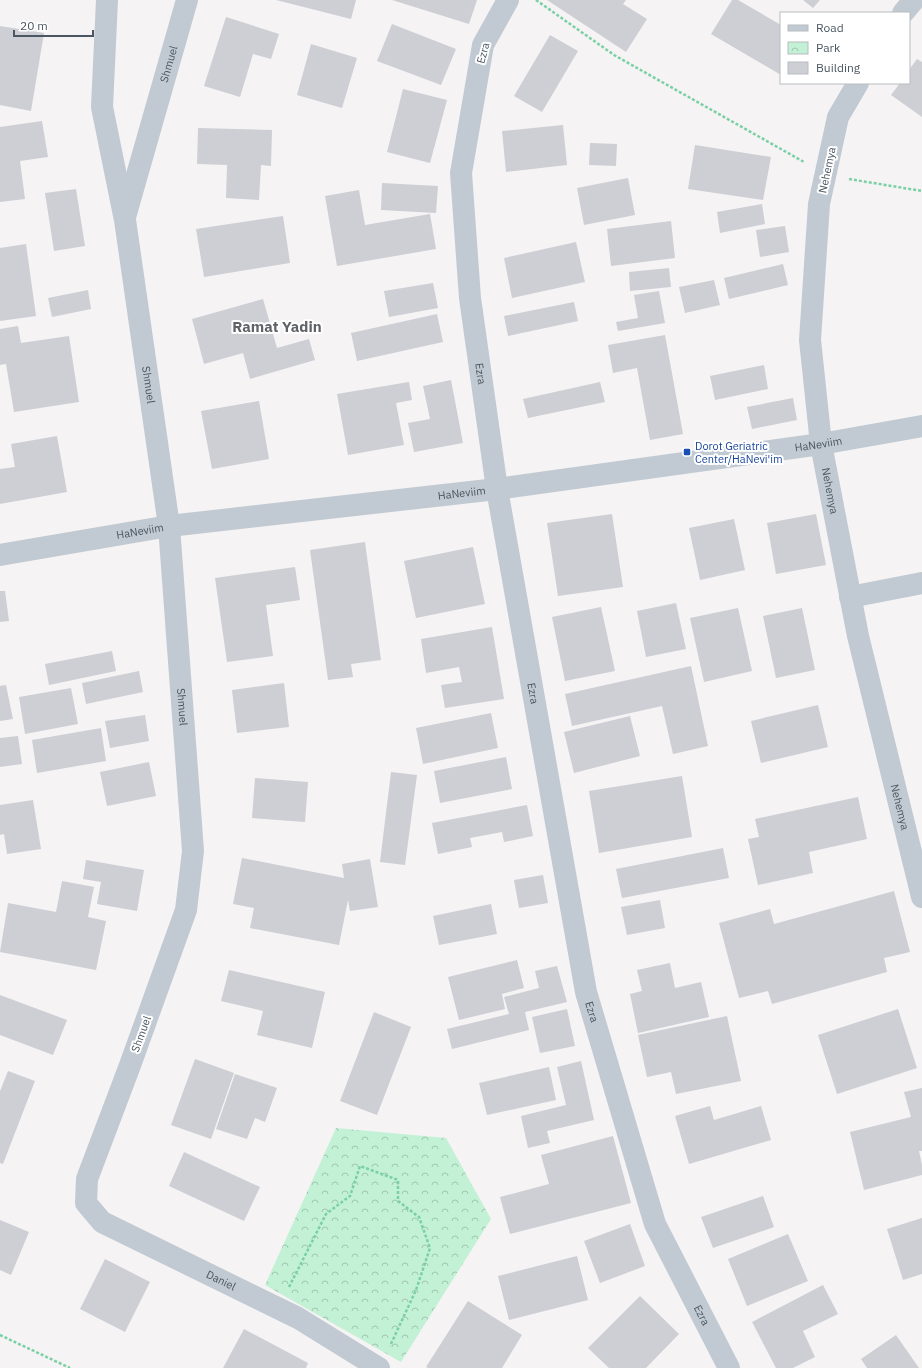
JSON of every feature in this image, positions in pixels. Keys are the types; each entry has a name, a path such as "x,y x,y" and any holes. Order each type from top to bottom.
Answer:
{"street":[{"name":"Shmuel","path":"87,1179 186,910 193,851 169,526 124,220 102,106 107,0"},
{"name":"Shmuel","path":"124,220 187,0"},
{"name":"Ezra","path":"508,0 483,45 460,173 470,298 497,490 586,992 655,1224 729,1368"},
{"path":"904,12 914,0"},
{"name":"Nehemya","path":"857,84 838,117 819,204 810,340 821,444 850,597 858,636 922,897"},
{"name":"HaNeviim","path":"0,555 169,526 497,490 821,444 922,426"},
{"path":"850,597 922,583"},
{"name":"Daniel","path":"87,1179 86,1202 102,1222 298,1318 379,1368"}],"path":[{"path":"536,0 614,56 826,174 922,191"},
{"path":"278,1309 326,1214 350,1196 360,1166 398,1180 398,1201 419,1217 430,1248 416,1290 390,1347"},
{"path":"0,1335 70,1368"}],"green space":[{"path":"336,1128 446,1138 491,1219 401,1362 265,1285"}],"building":[{"path":"276,0 356,0 351,19"},
{"path":"392,0 477,0 469,24"},
{"path":"547,0 626,0 623,4 647,19 626,52"},
{"path":"732,0 738,0 780,24 780,74 711,34"},
{"path":"803,0 820,0 813,8"},
{"path":"226,17 279,34 271,59 253,54 240,97 204,86"},
{"path":"392,24 456,49 441,85 377,61"},
{"path":"0,26 44,33 31,111 0,105"},
{"path":"550,35 578,51 542,112 514,96"},
{"path":"311,44 357,58 342,108 297,95"},
{"path":"917,59 922,62 922,117 891,95 899,84 910,84 910,69"},
{"path":"403,89 447,100 430,163 387,152"},
{"path":"42,121 48,157 20,161 25,199 0,202 0,127"},
{"path":"563,125 567,165 506,172 502,131"},
{"path":"198,128 272,130 271,166 261,165 259,200 226,198 227,165 197,164"},
{"path":"590,143 617,144 616,166 589,165"},
{"path":"695,145 771,157 763,200 688,189"},
{"path":"628,178 635,215 584,225 577,188"},
{"path":"382,183 438,186 436,213 381,210"},
{"path":"76,189 85,246 54,251 45,193"},
{"path":"359,190 365,225 430,214 436,249 337,266 325,196"},
{"path":"762,204 765,224 720,233 717,212"},
{"path":"283,216 290,263 204,277 196,229"},
{"path":"671,221 675,258 611,266 607,229"},
{"path":"785,226 789,252 760,257 756,230"},
{"path":"576,242 585,282 512,298 504,258"},
{"path":"26,244 36,316 0,321 0,248"},
{"path":"783,264 788,285 729,299 724,278"},
{"path":"669,268 671,287 630,291 629,272"},
{"path":"714,280 720,305 685,313 679,287"},
{"path":"433,283 438,308 389,317 384,291"},
{"path":"88,290 91,309 52,317 48,298"},
{"path":"659,291 665,323 618,331 616,322 638,318 634,295"},
{"path":"263,299 277,348 309,339 315,360 250,379 243,353 204,364 192,319"},
{"path":"574,302 578,321 508,336 504,316"},
{"path":"437,314 443,342 357,361 351,333"},
{"path":"18,326 21,343 69,336 79,402 14,412 6,364 0,365 0,329"},
{"path":"665,335 683,434 650,440 637,368 613,373 608,345"},
{"path":"764,365 768,389 715,400 710,376"},
{"path":"451,380 463,443 414,452 408,423 430,419 423,386"},
{"path":"409,382 412,400 396,403 404,445 348,455 337,394"},
{"path":"600,382 605,402 528,418 523,399"},
{"path":"793,398 797,420 752,429 747,407"},
{"path":"259,401 269,459 212,469 201,411"},
{"path":"57,436 67,492 0,504 0,469 15,467 11,444"},
{"path":"612,514 623,587 558,596 547,523"},
{"path":"816,514 826,565 776,574 767,523"},
{"path":"734,519 745,570 700,580 689,528"},
{"path":"365,542 381,660 351,664 353,677 328,680 310,550"},
{"path":"473,547 485,604 416,618 404,561"},
{"path":"295,567 300,600 266,605 273,656 227,662 215,578"},
{"path":"0,591 5,591 9,621 0,622"},
{"path":"676,603 686,649 646,657 637,611"},
{"path":"601,607 615,671 565,681 552,617"},
{"path":"738,608 752,671 704,682 690,618"},
{"path":"802,608 815,670 776,678 763,616"},
{"path":"492,627 504,699 445,708 441,685 462,682 459,667 426,673 421,639"},
{"path":"112,651 116,671 49,685 45,664"},
{"path":"691,666 708,746 673,754 662,706 572,726 565,694"},
{"path":"139,671 143,692 86,704 82,683"},
{"path":"284,683 289,727 237,733 232,690"},
{"path":"6,685 13,719 0,721 0,686"},
{"path":"71,688 78,724 25,734 19,697"},
{"path":"818,705 828,747 761,763 751,721"},
{"path":"491,713 498,748 423,764 416,728"},
{"path":"145,715 149,741 110,748 105,721"},
{"path":"630,716 640,756 574,773 564,732"},
{"path":"101,728 106,761 37,773 32,740"},
{"path":"18,736 22,764 0,767 0,738"},
{"path":"506,757 512,789 440,803 434,771"},
{"path":"149,762 156,796 107,806 100,772"},
{"path":"391,772 417,775 405,865 380,862"},
{"path":"682,776 692,837 599,853 589,791"},
{"path":"255,778 308,782 305,822 252,818"},
{"path":"858,797 867,839 809,852 813,873 758,885 748,839 759,837 755,819"},
{"path":"33,800 41,849 7,854 4,834 0,835 0,805"},
{"path":"527,805 533,836 504,842 502,832 470,838 472,847 438,854 432,823"},
{"path":"723,848 729,878 622,898 616,869"},
{"path":"242,858 344,878 342,864 370,859 378,907 350,911 348,900 339,945 250,928 254,908 233,904"},
{"path":"86,860 144,870 137,911 97,904 101,882 83,879"},
{"path":"543,875 548,903 519,908 514,880"},
{"path":"62,881 94,887 88,917 106,921 96,970 0,952 8,903 56,912"},
{"path":"894,891 910,952 884,958 887,972 772,1004 768,991 739,998 719,923 770,909 774,924"},
{"path":"660,900 665,928 627,935 621,907"},
{"path":"491,904 497,934 439,945 433,916"},
{"path":"517,960 524,988 502,994 505,1009 459,1020 448,977"},
{"path":"670,963 675,988 701,982 709,1017 638,1033 630,994 642,991 637,970"},
{"path":"557,966 567,1002 525,1012 529,1030 452,1049 447,1029 509,1014 504,997 539,988 535,971"},
{"path":"229,970 325,992 312,1048 257,1035 263,1011 221,1001"},
{"path":"0,995 67,1020 53,1055 0,1035"},
{"path":"567,1009 575,1046 540,1053 532,1017"},
{"path":"898,1009 917,1068 837,1094 818,1035"},
{"path":"374,1012 411,1027 377,1115 340,1101"},
{"path":"727,1016 741,1081 676,1094 671,1072 647,1077 638,1035"},
{"path":"195,1059 234,1073 211,1139 171,1125"},
{"path":"581,1061 594,1120 547,1131 550,1143 528,1148 521,1116 566,1105 557,1067"},
{"path":"549,1067 556,1100 487,1115 479,1083"},
{"path":"8,1071 35,1081 3,1164 0,1163 0,1091"},
{"path":"235,1074 277,1088 265,1122 255,1118 247,1139 216,1129"},
{"path":"922,1088 922,1151 919,1151 922,1165 922,1175 864,1190 850,1132 911,1117 904,1092"},
{"path":"710,1106 714,1120 761,1106 771,1140 689,1164 675,1116"},
{"path":"613,1136 631,1203 510,1234 500,1197 549,1184 541,1155"},
{"path":"184,1152 260,1187 244,1221 169,1186"},
{"path":"763,1196 774,1227 713,1248 701,1217"},
{"path":"922,1218 922,1274 903,1280 887,1229"},
{"path":"0,1220 29,1232 11,1275 0,1270"},
{"path":"630,1224 645,1266 600,1283 584,1241"},
{"path":"788,1234 808,1281 747,1306 728,1259"},
{"path":"577,1256 588,1300 509,1320 498,1276"},
{"path":"105,1259 150,1282 125,1332 80,1309"},
{"path":"823,1285 838,1314 803,1331 815,1357 793,1368 776,1368 752,1322"},
{"path":"640,1296 679,1334 646,1368 609,1368 588,1348"},
{"path":"468,1301 522,1335 502,1368 426,1367"},
{"path":"244,1329 308,1363 306,1368 223,1368"},
{"path":"896,1335 919,1368 867,1368 861,1359"}],"place":[{"name":"Dorot Geriatric Center/HaNevi'im","path":"687,452"}],"district":[{"name":"Ramat Yadin","path":"277,327"}]}
